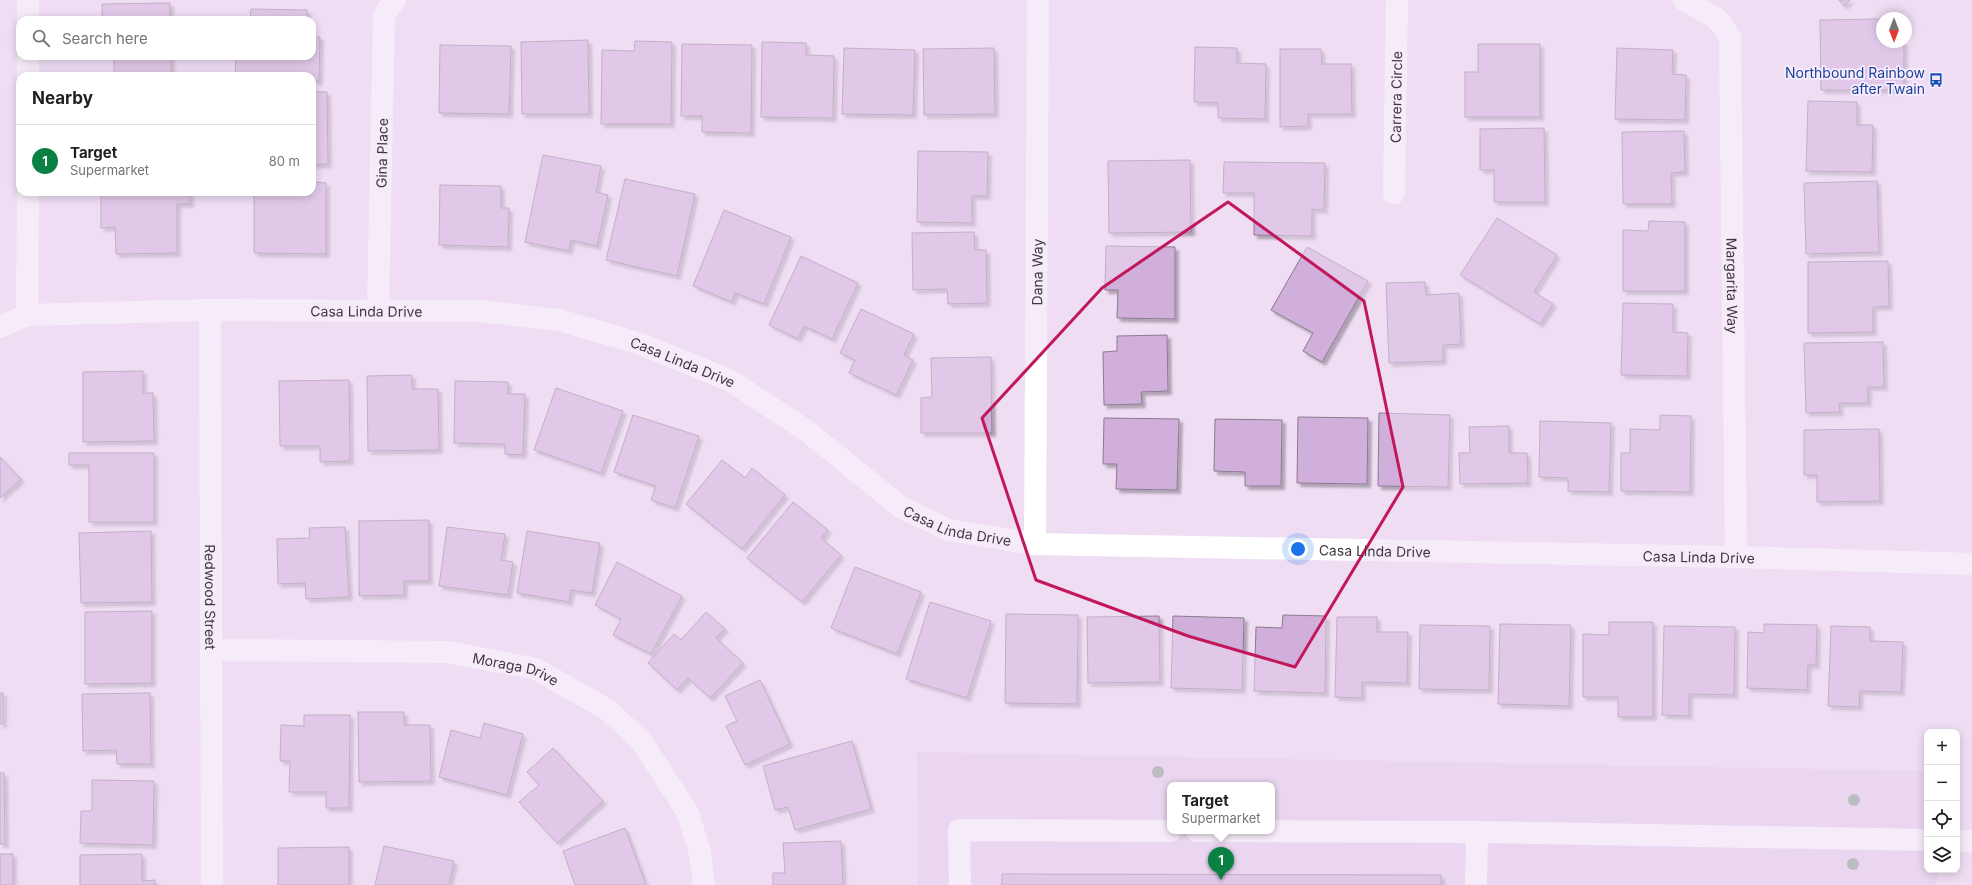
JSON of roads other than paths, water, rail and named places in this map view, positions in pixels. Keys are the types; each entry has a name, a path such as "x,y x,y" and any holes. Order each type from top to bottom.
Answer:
{"street":[{"path":"28,0 28,16"},
{"name":"Gina Place","path":"378,310 384,15 395,0"},
{"name":"Dana Way","path":"1035,544 1038,0"},
{"name":"Carrera Circle","path":"1394,193 1397,0"},
{"name":"Margarita Way","path":"1684,0 1717,19 1730,37 1736,557"},
{"path":"28,60 28,72"},
{"path":"27,315 28,196"},
{"name":"Casa Linda Drive","path":"0,327 27,315 210,310 479,311 560,320 641,344 731,381 807,431 902,508 949,530 1035,544 1736,557 1972,564"},
{"name":"Redwood Street","path":"210,310 212,885"},
{"name":"Moraga Drive","path":"211,650 448,652 536,669 608,710 642,742 688,813 700,853 704,885"},
{"path":"960,885 959,830 1167,831"},
{"path":"1275,831 1477,832 1924,840"},
{"path":"1476,885 1477,832"},
{"path":"1960,841 1972,841"}],"place":[{"name":"Northbound Rainbow after Twain","path":"1936,80"},
{"name":"Target","path":"1221,880"}]}
